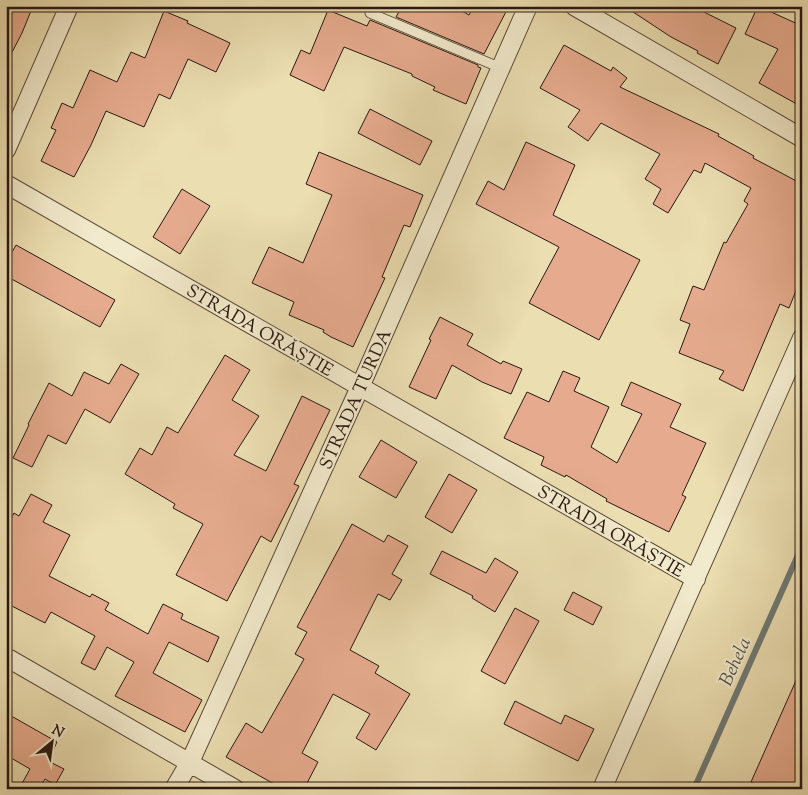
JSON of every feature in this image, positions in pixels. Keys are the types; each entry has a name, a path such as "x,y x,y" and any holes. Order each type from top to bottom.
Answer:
{"street":[{"path":"6,150 69,6"},
{"name":"STRADA TURDA","path":"174,789 190,762 360,387 528,6"},
{"path":"574,6 802,138"},
{"name":"STRADA ORĂȘTIE","path":"6,184 696,579"},
{"path":"602,789 802,338"},
{"path":"6,657 235,789"}],"lane":[{"path":"370,13 501,68"}],"building":[{"path":"6,6 33,6 6,64"},
{"path":"402,6 453,6 469,15 474,6 509,6 484,54 396,17"},
{"path":"624,6 692,6 736,28 718,64 671,37"},
{"path":"758,6 802,26 802,107 759,83 778,49 745,34"},
{"path":"328,10 367,26 370,20 478,65 481,68 466,104 433,90 435,87 412,76 412,74 344,47 324,91 290,75 301,50 310,54"},
{"path":"164,11 230,43 216,72 188,59 170,99 159,94 144,127 106,111 74,177 41,161 56,130 51,128 62,103 73,108 90,70 117,82 131,52 145,58"},
{"path":"564,45 611,71 613,67 627,78 620,87 719,134 718,136 754,156 753,158 802,184 802,276 789,308 780,304 743,391 719,379 724,371 679,353 690,324 680,320 693,286 704,290 724,242 726,243 748,204 744,201 751,188 705,163 701,173 694,170 668,213 653,204 661,189 645,179 660,154 601,123 588,141 568,127 580,110 540,88"},
{"path":"370,109 432,141 420,165 358,133"},
{"path":"526,142 575,165 553,215 640,260 599,340 529,303 559,247 476,204 488,181 504,190"},
{"path":"319,152 423,195 410,227 404,225 382,277 385,278 353,347 331,337 323,332 324,330 289,315 294,302 252,283 269,247 303,263 332,195 306,184"},
{"path":"182,189 210,206 180,254 153,237"},
{"path":"16,245 115,300 100,327 6,276 6,263"},
{"path":"440,317 473,334 467,345 501,364 503,361 522,369 511,394 482,382 452,365 436,399 409,387"},
{"path":"225,355 250,370 232,400 259,416 234,455 266,471 302,396 330,410 294,484 299,486 271,542 261,536 227,601 176,575 203,524 173,508 175,504 125,474 140,448 152,455 167,427 178,433"},
{"path":"121,364 139,374 110,423 85,409 66,444 48,435 32,467 13,458 49,383 72,396 84,372 109,384"},
{"path":"563,371 580,378 574,391 609,407 591,447 617,463 642,414 621,405 631,382 681,404 670,427 706,443 682,495 686,497 669,532 606,501 607,499 566,475 565,477 541,465 544,457 504,438 527,392 549,402"},
{"path":"381,440 417,462 396,498 359,477"},
{"path":"449,474 477,490 452,533 425,517"},
{"path":"31,494 52,505 43,522 70,535 49,576 90,597 92,594 109,603 105,610 148,634 163,604 183,614 181,619 219,637 208,662 169,642 153,673 202,700 185,732 115,696 134,662 107,647 95,670 81,663 95,636 51,612 45,623 6,603 6,529 14,513 19,516"},
{"path":"352,524 384,542 388,535 408,546 392,574 402,580 390,600 378,594 350,650 379,666 375,673 410,694 376,750 356,738 370,714 333,694 302,753 318,762 304,789 283,789 226,757 246,723 262,733 304,659 295,654 307,632 297,627"},
{"path":"442,551 486,573 495,558 518,572 495,612 472,598 473,596 430,574"},
{"path":"573,592 602,607 593,625 564,610"},
{"path":"515,608 539,621 505,684 481,671"},
{"path":"802,667 802,789 766,789 751,782"},
{"path":"515,701 561,724 565,715 594,729 578,761 504,724"},
{"path":"6,713 57,742 48,761 64,769 55,785 45,779 39,789 19,789 30,769 6,755"}],"waterway":[{"name":"Behela","path":"694,789 802,546"}]}
